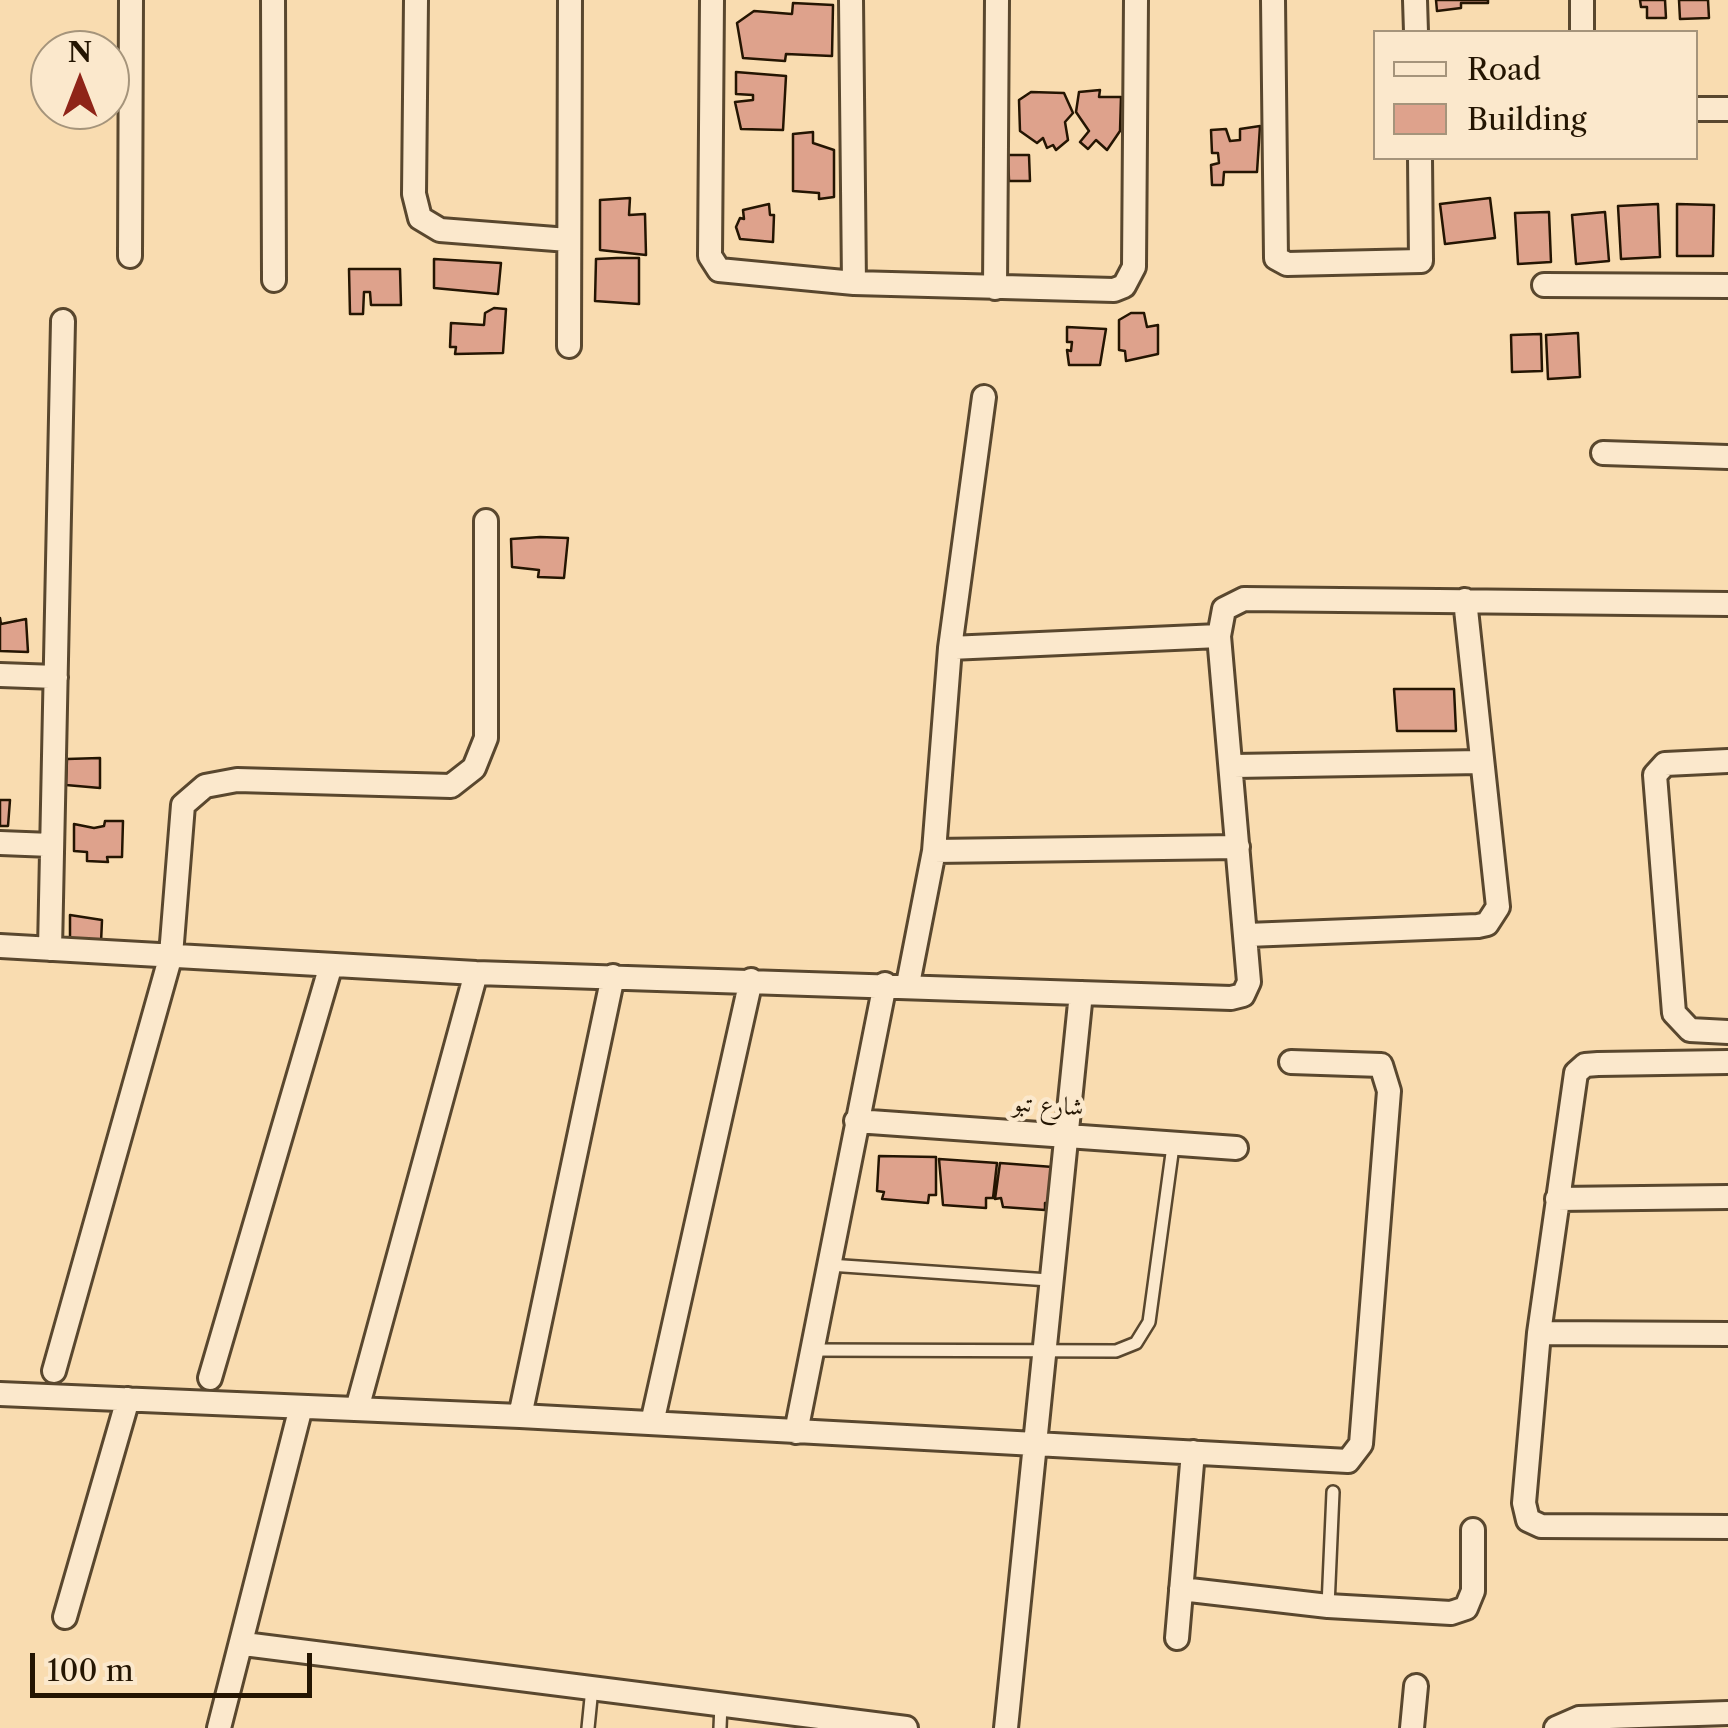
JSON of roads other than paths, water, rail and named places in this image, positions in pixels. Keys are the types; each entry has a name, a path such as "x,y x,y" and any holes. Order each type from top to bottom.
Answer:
{"street":[{"path":"130,256 132,0"},
{"path":"274,0 274,280"},
{"path":"416,0 414,194 420,218 440,230 568,240"},
{"path":"569,346 570,0"},
{"path":"712,0 712,264 729,274 854,283 1114,290 1131,278 1136,0"},
{"path":"851,0 854,283"},
{"path":"995,288 997,0"},
{"path":"1273,0 1276,258 1287,264 1420,261 1420,160"},
{"path":"1415,0 1416,30"},
{"path":"1582,0 1582,30"},
{"path":"1698,109 1728,109"},
{"path":"1544,285 1728,286"},
{"path":"50,948 63,321"},
{"path":"796,1432 856,1121 934,851 950,648 984,396"},
{"path":"1603,454 1728,457"},
{"path":"54,1371 172,956 183,805 205,786 238,780 450,786 474,768 486,738 486,521"},
{"path":"0,946 476,973 1231,998 1243,994 1249,982 1234,766 1219,636 1224,609 1244,599 1728,604"},
{"path":"1246,935 1487,924 1498,907 1465,600"},
{"path":"950,648 1219,636"},
{"path":"0,676 56,677"},
{"path":"1728,761 1666,764 1658,768 1655,784 1674,1013 1690,1030 1728,1032"},
{"path":"1234,766 1481,762"},
{"path":"0,843 51,845"},
{"path":"934,851 1238,847"},
{"path":"210,1378 331,964"},
{"path":"357,1409 476,973"},
{"path":"520,1416 613,976"},
{"path":"652,1424 751,980"},
{"path":"1006,1728 1049,1280 1082,993"},
{"path":"0,1394 520,1416 1348,1461 1361,1444 1389,1091 1381,1065 1291,1062"},
{"path":"1728,1062 1585,1065 1576,1073 1539,1333 1524,1503 1528,1520 1541,1526 1728,1527"},
{"name":"شارع تبو","path":"856,1121 1236,1148"},
{"path":"1557,1199 1728,1197"},
{"path":"1539,1333 1728,1334"},
{"path":"65,1617 128,1399"},
{"path":"219,1728 244,1644 301,1406"},
{"path":"1176,1638 1192,1452"},
{"path":"1181,1589 1328,1606 1451,1613 1466,1608 1473,1591 1472,1530"},
{"path":"244,1644 592,1688 720,1716 906,1728"},
{"path":"1412,1728 1416,1686"},
{"path":"1556,1728 1578,1718 1683,1722 1728,1712"}],"lane":[{"path":"812,1350 1116,1351 1136,1343 1148,1322 1173,1146"},
{"path":"828,1264 1049,1280"},
{"path":"1328,1606 1333,1492"},
{"path":"588,1728 592,1688"}]}
